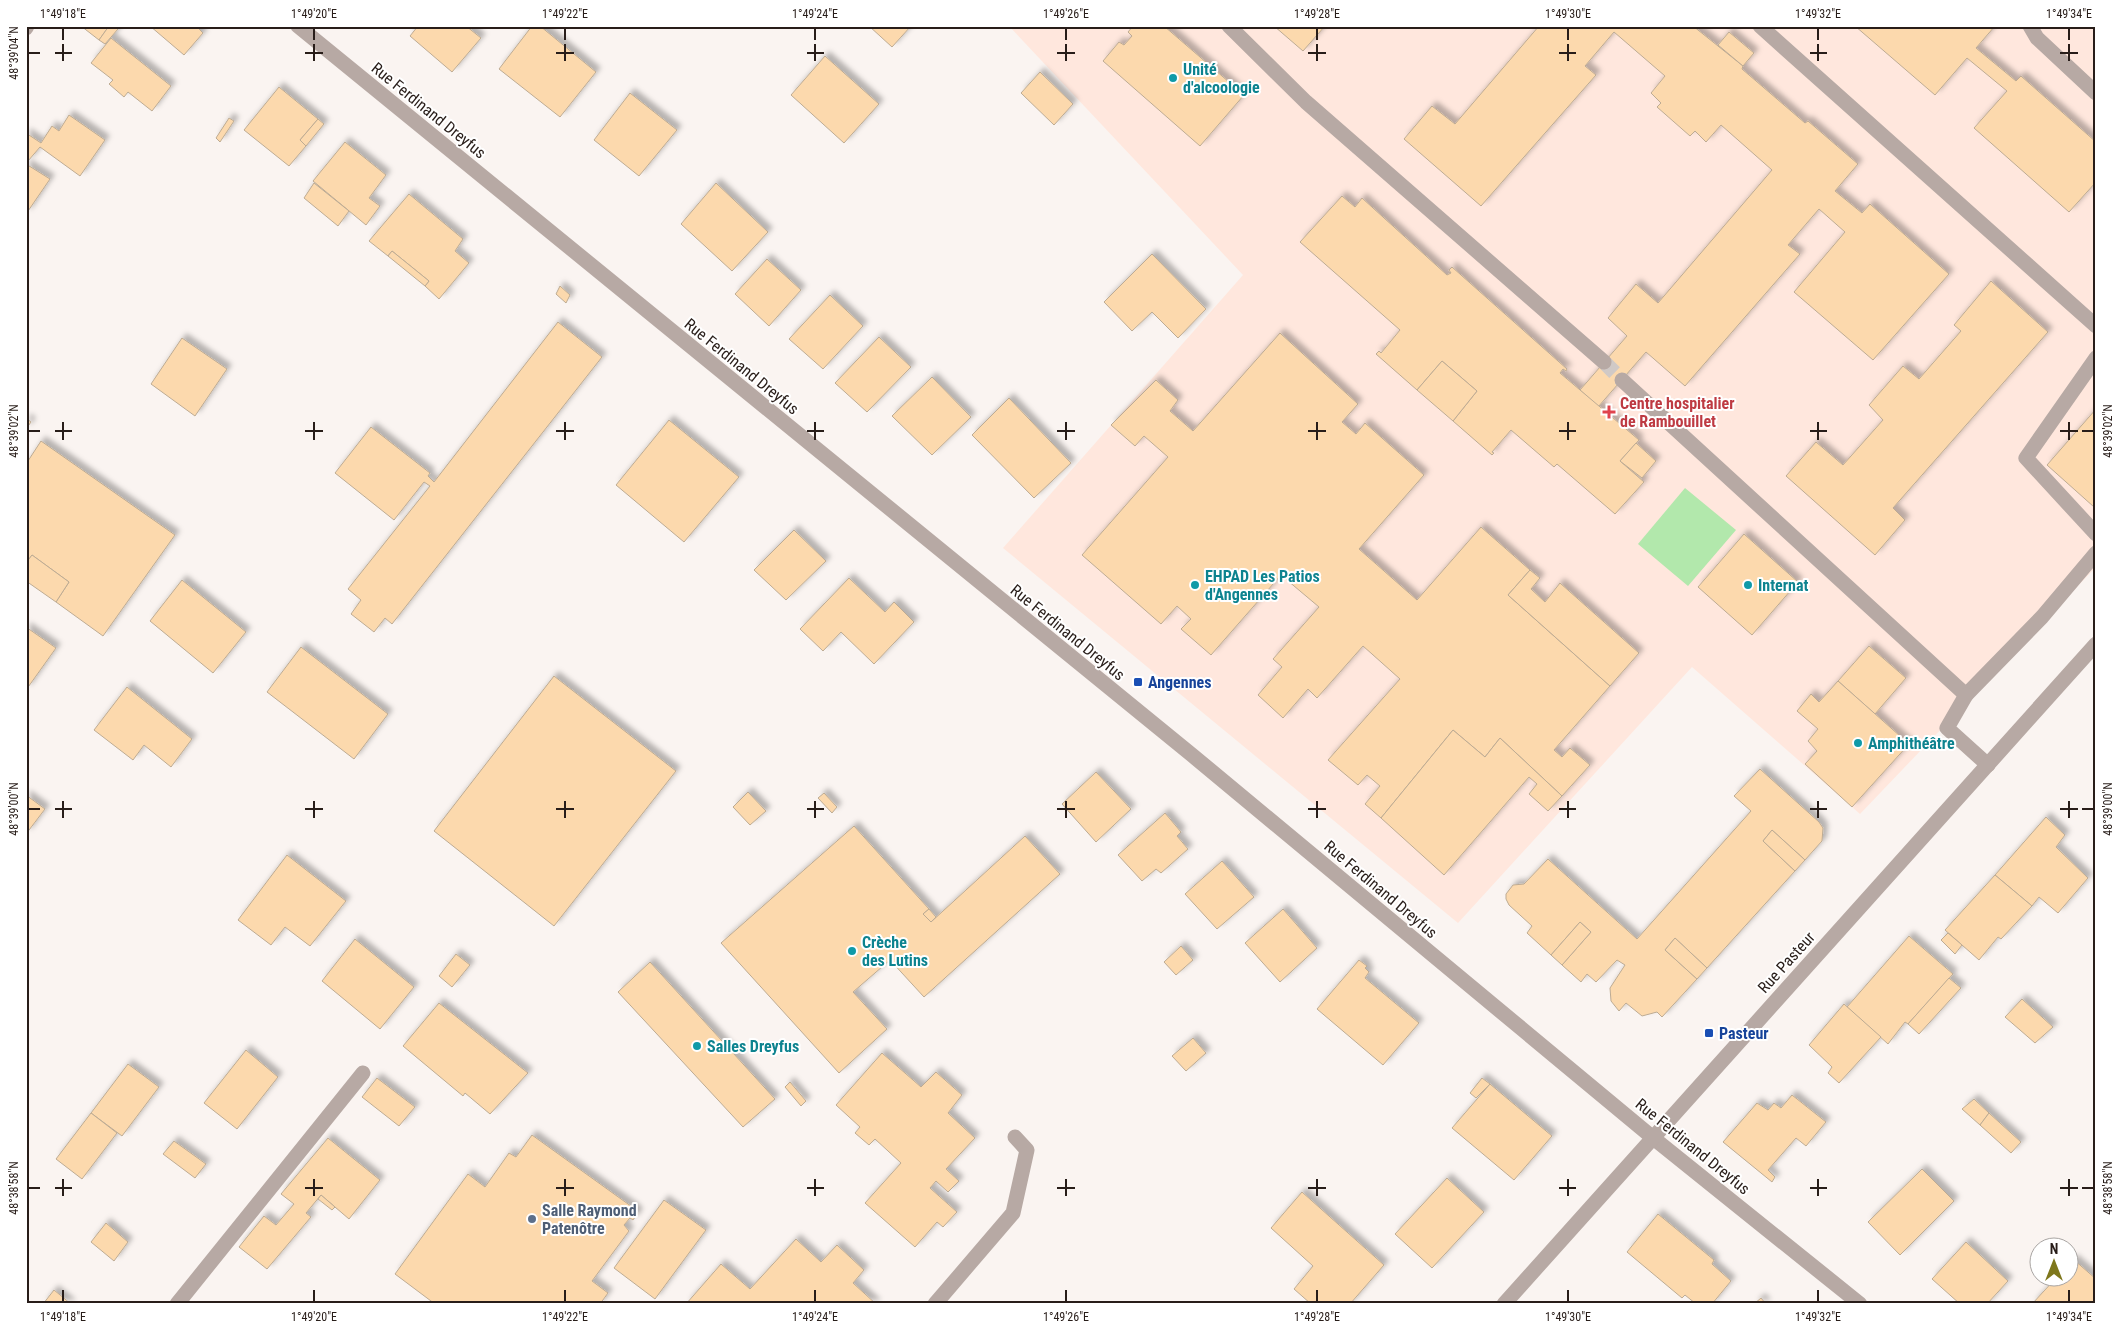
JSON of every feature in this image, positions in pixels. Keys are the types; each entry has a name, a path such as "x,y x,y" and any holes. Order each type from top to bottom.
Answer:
{"street":[{"name":"Rue Ferdinand Dreyfus","path":"298,26 1199,762 1652,1137 1860,1304"},
{"path":"1229,26 1306,102 1604,362"},
{"path":"1760,26 2096,326"},
{"path":"2030,26 2037,38 2096,93"},
{"path":"2096,358 2026,458 2096,534"},
{"path":"1622,380 1966,695"},
{"path":"1988,765 1947,728 1966,695 2042,616 2096,553"},
{"name":"Rue Pasteur","path":"1504,1304 2096,644"},
{"path":"177,1304 363,1073"},
{"path":"935,1304 1013,1213 1026,1150 1015,1137"}],"shaded area":[{"name":"Centre hospitalier de Rambouillet","path":"1009,26 2096,26 2096,567 1860,814 1692,667 1458,923 1003,548 1243,275"}],"green space":[{"path":"1685,488 1736,530 1688,586 1638,544"}],"building":[{"path":"81,26 109,26 99,40"},
{"path":"109,26 115,26 118,29 105,44 99,40"},
{"path":"150,26 196,26 203,33 184,55"},
{"path":"418,26 466,26 481,38 452,72 410,36"},
{"path":"532,26 540,26 596,72 560,117 499,69"},
{"path":"869,26 911,26 892,47"},
{"name":"Unité d'alcoologie","path":"1133,26 1164,26 1244,95 1200,146 1103,61 1119,42 1124,45 1132,36 1128,32"},
{"path":"1274,26 1325,26 1303,51"},
{"path":"1539,26 1693,26 1743,66 1742,69 1805,123 1808,121 1858,164 1835,191 1862,213 1870,204 1949,274 1873,360 1794,292 1845,232 1819,209 1788,245 1800,254 1685,386 1646,352 1598,407 1580,390 1627,336 1608,318 1636,284 1658,303 1772,170 1721,125 1706,142 1695,131 1690,136 1657,107 1661,103 1651,93 1665,76 1614,32 1585,66 1596,75 1481,206 1404,139 1432,106 1455,124"},
{"path":"1855,26 1995,26 1976,48 2016,81 2021,76 2096,142 2096,182 2069,212 1974,128 2007,91 1967,58 1935,95"},
{"path":"1729,32 1754,53 1743,66 1718,45"},
{"path":"111,38 171,86 152,111 128,92 124,97 109,84 113,80 91,63"},
{"path":"825,56 879,104 844,143 791,95"},
{"path":"1040,72 1073,104 1054,125 1021,93"},
{"path":"279,87 318,119 300,140 306,146 289,166 244,130"},
{"path":"630,93 677,130 639,176 594,140"},
{"path":"69,115 105,140 80,176 40,147 28,161 26,159 26,133 41,143 52,126 59,131"},
{"path":"229,118 234,121 220,142 216,138"},
{"path":"318,119 324,124 306,146 300,140"},
{"path":"345,142 386,175 369,198 380,206 366,225 313,181"},
{"path":"26,164 50,179 26,214"},
{"path":"314,183 349,211 338,226 304,198"},
{"path":"716,183 768,232 732,271 681,224"},
{"path":"409,194 463,239 455,251 469,263 439,299 425,286 429,281 392,251 388,256 369,241"},
{"path":"1342,196 1355,207 1362,198 1447,275 1451,273 1449,270 1452,267 1567,369 1566,371 1563,369 1560,373 1639,440 1620,461 1644,482 1615,514 1557,464 1554,467 1511,430 1492,452 1494,453 1492,455 1453,421 1477,391 1442,361 1417,390 1376,354 1379,351 1381,353 1400,330 1300,242"},
{"path":"392,251 429,281 425,286 388,256"},
{"path":"1152,254 1206,309 1178,338 1152,312 1132,331 1104,302"},
{"path":"767,259 801,290 769,326 735,294"},
{"path":"1991,281 2048,332 1893,508 1905,520 1875,555 1786,476 1816,442 1843,465 1883,420 1869,405 1903,366 1919,379 1961,331 1954,325"},
{"path":"560,286 570,295 566,303 556,294"},
{"path":"830,295 863,326 823,369 789,339"},
{"path":"558,322 602,357 392,624 385,618 374,632 351,614 361,600 348,589 430,486 424,482 394,520 335,473 371,427 430,473 428,476 434,482"},
{"name":"EHPAD Les Patios d'Angennes","path":"1280,333 1358,404 1342,422 1356,434 1365,423 1424,475 1359,549 1417,600 1481,527 1530,570 1508,595 1610,686 1554,750 1562,757 1570,748 1590,765 1562,796 1500,738 1485,757 1453,730 1381,818 1365,804 1380,786 1367,775 1358,785 1328,760 1400,679 1363,646 1317,698 1308,689 1283,718 1258,695 1282,667 1273,659 1319,607 1281,575 1211,655 1181,629 1191,619 1177,606 1161,624 1082,555 1168,457 1144,436 1135,446 1111,425 1156,380 1178,400 1170,411 1193,431"},
{"path":"879,337 911,367 867,412 835,383"},
{"path":"182,338 227,369 195,416 151,384"},
{"path":"1442,361 1477,391 1453,421 1417,390"},
{"path":"932,377 971,417 932,455 892,416"},
{"path":"1009,398 1071,463 1034,498 972,435"},
{"path":"2096,409 2096,505 2094,507 2047,465"},
{"path":"26,418 31,422 26,429"},
{"path":"669,420 739,477 684,542 616,485"},
{"path":"41,441 175,535 103,636 56,602 69,582 32,555 26,563 26,464"},
{"path":"1636,443 1656,461 1642,478 1620,461"},
{"path":"794,530 826,561 786,600 754,570"},
{"name":"Internat","path":"1744,534 1798,582 1752,635 1698,587"},
{"path":"32,555 69,582 56,602 26,581 26,563"},
{"path":"1530,570 1540,578 1531,589 1545,602 1560,583 1639,653 1610,686 1508,595"},
{"path":"849,578 885,612 894,602 914,622 874,664 841,632 823,651 800,629"},
{"path":"182,580 246,632 213,673 150,621"},
{"path":"26,627 56,648 26,690"},
{"path":"1869,646 1906,678 1875,714 1838,681"},
{"path":"301,647 388,714 354,759 267,692"},
{"path":"554,676 676,771 554,926 434,831"},
{"name":"Amphithéâtre","path":"1838,681 1909,744 1852,807 1805,764 1817,751 1808,741 1818,729 1797,711 1811,694 1819,702"},
{"path":"127,687 192,739 171,767 144,745 133,760 94,730"},
{"path":"1453,730 1485,757 1500,738 1562,796 1548,811 1529,794 1537,784 1529,777 1444,875 1381,818"},
{"path":"1760,769 1819,822 1823,828 1822,841 1805,860 1772,830 1763,841 1795,871 1707,968 1675,938 1665,950 1697,979 1662,1017 1657,1012 1642,1016 1626,1003 1619,1011 1611,1001 1610,988 1625,965 1617,960 1596,982 1587,974 1581,982 1562,965 1591,932 1580,922 1551,955 1527,933 1532,926 1509,905 1506,894 1513,885 1524,884 1548,859 1637,939 1751,811 1734,796"},
{"path":"1096,772 1131,809 1096,842 1062,804"},
{"path":"748,792 766,811 750,825 733,807"},
{"path":"824,793 837,807 832,813 818,798"},
{"path":"26,795 45,809 26,834"},
{"path":"1165,813 1181,832 1177,836 1188,849 1161,873 1156,869 1142,881 1118,855"},
{"path":"2046,817 2065,835 2056,847 2088,878 2058,913 2039,897 2032,906 1995,875"},
{"name":"Crèche des Lutins","path":"854,826 929,909 923,914 931,922 1025,836 1060,874 924,997 890,960 853,992 887,1029 839,1073 721,943"},
{"path":"1772,830 1805,860 1795,871 1763,841"},
{"path":"287,855 346,901 310,946 285,927 271,945 238,920"},
{"path":"1222,861 1254,897 1217,929 1185,894"},
{"path":"1995,875 2032,906 2001,939 1998,937 1979,960 1945,930"},
{"path":"929,909 936,917 931,922 923,914"},
{"path":"1283,909 1317,948 1280,982 1245,943"},
{"path":"1580,922 1591,932 1562,965 1551,955"},
{"path":"1948,933 1962,945 1955,954 1941,940"},
{"path":"1909,936 1953,974 1908,1024 1905,1022 1888,1044 1847,1007"},
{"path":"1675,938 1707,968 1697,979 1665,950"},
{"path":"355,939 414,987 380,1029 322,981"},
{"path":"1181,946 1193,960 1176,975 1164,962"},
{"path":"456,954 470,965 452,987 439,976"},
{"path":"1359,960 1367,966 1365,968 1369,972 1365,978 1419,1023 1383,1065 1317,1009"},
{"name":"Salles Dreyfus","path":"650,962 775,1099 743,1127 618,992"},
{"path":"1949,978 1961,988 1919,1034 1908,1024"},
{"path":"2022,999 2053,1027 2035,1043 2005,1017"},
{"path":"439,1003 528,1073 490,1114 465,1093 463,1096 403,1046"},
{"path":"1844,1004 1881,1037 1839,1083 1828,1073 1832,1067 1809,1045"},
{"path":"1193,1038 1206,1053 1186,1071 1172,1056"},
{"path":"246,1050 278,1077 237,1129 204,1103"},
{"path":"882,1053 921,1087 936,1072 962,1095 948,1113 975,1138 946,1169 959,1181 948,1192 936,1181 930,1188 957,1212 943,1227 937,1222 915,1247 865,1203 901,1163 875,1139 869,1145 855,1133 860,1127 836,1105"},
{"path":"128,1064 159,1087 122,1136 91,1113"},
{"path":"377,1078 415,1107 399,1126 362,1097"},
{"path":"1482,1078 1490,1084 1476,1098 1470,1093"},
{"path":"790,1082 806,1101 801,1106 785,1087"},
{"path":"1490,1084 1552,1136 1514,1180 1452,1128"},
{"path":"1792,1095 1826,1122 1806,1146 1796,1138 1768,1170 1775,1177 1772,1182 1723,1142 1757,1103 1768,1110 1774,1103 1781,1108"},
{"path":"1974,1099 1989,1113 1980,1125 1962,1109"},
{"path":"91,1113 117,1133 82,1179 56,1159"},
{"path":"1989,1113 2021,1142 2011,1153 1980,1125"},
{"name":"Salle Raymond Patenôtre","path":"532,1135 638,1213 633,1220 630,1218 624,1225 629,1231 592,1281 608,1293 600,1304 435,1304 395,1274 468,1174 485,1187 509,1153 516,1157"},
{"path":"328,1138 380,1180 349,1219 321,1195 306,1213 311,1217 267,1269 239,1247 264,1216 276,1225 294,1204 281,1194"},
{"path":"174,1141 206,1164 195,1178 163,1154"},
{"path":"1922,1169 1954,1201 1900,1255 1868,1222"},
{"path":"1447,1178 1484,1212 1432,1268 1395,1234"},
{"path":"1302,1192 1384,1265 1350,1304 1311,1304 1294,1289 1313,1266 1271,1228"},
{"path":"321,1195 335,1207 332,1210 318,1199"},
{"path":"664,1200 706,1230 655,1299 614,1268"},
{"path":"1658,1214 1714,1260 1712,1264 1731,1281 1712,1304 1696,1304 1685,1295 1682,1298 1627,1252"},
{"path":"106,1223 128,1242 114,1261 91,1242"},
{"path":"796,1239 821,1262 837,1245 864,1270 853,1283 876,1304 686,1304 721,1264 750,1289"},
{"path":"1966,1242 2008,1281 1987,1304 1960,1304 1932,1279"},
{"path":"2080,1265 2096,1279 2096,1304 2032,1304 2047,1288 2080,1288"},
{"path":"54,1290 71,1304 43,1304"},
{"path":"1761,1298 1766,1304 1754,1304"}],"tunnel":[{"path":"1604,362 1622,380"}],"place":[{"name":"Unité d'alcoologie","path":"1173,78"},
{"name":"Centre hospitalier de Rambouillet","path":"1609,412"},
{"name":"EHPAD Les Patios d'Angennes","path":"1195,585"},
{"name":"Internat","path":"1748,585"},
{"name":"Angennes","path":"1138,682"},
{"name":"Amphithéâtre","path":"1858,743"},
{"name":"Crèche des Lutins","path":"852,951"},
{"name":"Pasteur","path":"1709,1033"},
{"name":"Salles Dreyfus","path":"697,1046"},
{"name":"Salle Raymond Patenôtre","path":"532,1219"}]}
